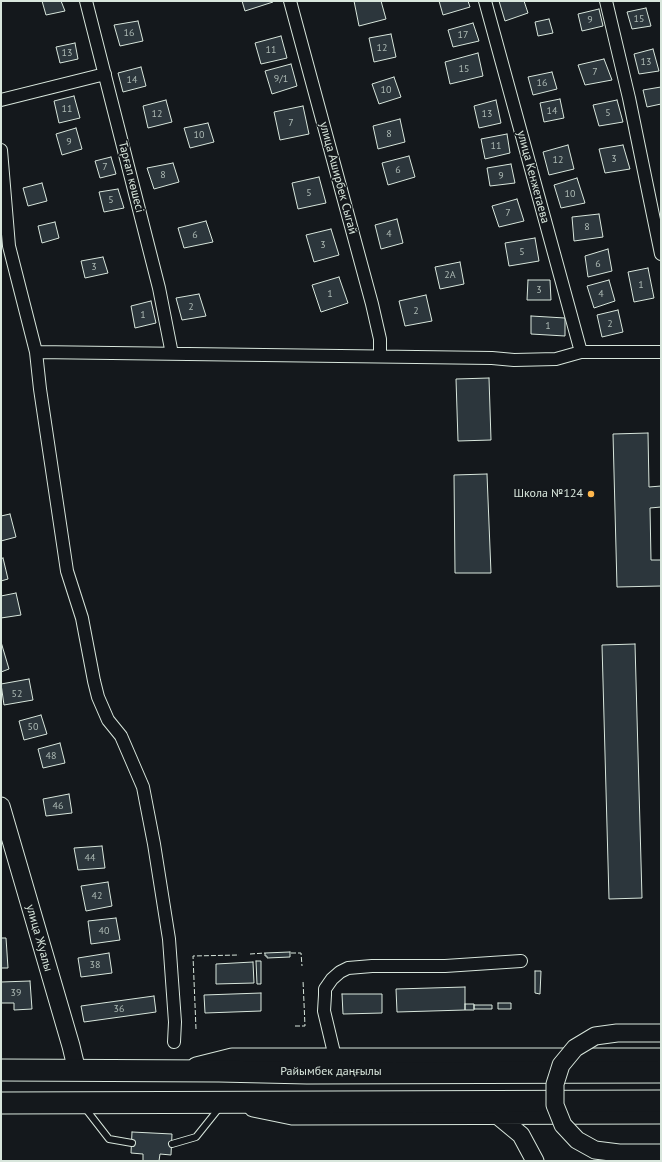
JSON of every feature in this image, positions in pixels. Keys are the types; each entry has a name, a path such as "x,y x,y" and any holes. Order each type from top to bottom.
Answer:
{"highway":[{"name":"Райымбек даңғылы","path":"1,1070 307,1073 661,1072"},
{"path":"1,1103 661,1101"}],"main road":[{"name":"улица Жуалы","path":"1,806 77,1071"},
{"path":"661,1033 617,1033 595,1036 575,1048 561,1066 555,1084 556,1105 563,1125 576,1140 595,1150 619,1153 661,1152"},
{"path":"173,1071 232,1057 661,1057"},
{"path":"223,1102 292,1116 661,1115"},
{"path":"498,1116 521,1135 532,1155"},
{"path":"532,1155 531,1134 540,1116"}],"street":[{"name":"Тарғап көшесі","path":"86,1 159,288 172,354"},
{"name":"улица Аширбек Сыгай","path":"290,1 372,304 380,339 380,356"},
{"name":"улица Кенжетаева","path":"485,1 581,352"},
{"path":"606,1 629,98 661,254"},
{"path":"1,100 105,74"},
{"path":"1,150 9,246 36,352 42,404 67,572 82,618 98,697 108,720 121,736 143,787 169,939 174,1042"},
{"path":"36,352 380,356 492,358 514,360 556,358 581,352 661,352"},
{"path":"335,1057 324,1011 325,995 326,989 332,979 348,968 372,966 445,966 522,962"}],"lane":[{"path":"172,1144 196,1136 223,1102"},
{"path":"82,1103 109,1139 132,1143"}],"building":[{"path":"42,1 61,1 65,11 46,15"},
{"path":"242,1 273,1 273,2 245,11"},
{"path":"354,1 381,1 386,19 359,26"},
{"path":"439,1 468,1 470,7 443,15"},
{"path":"499,1 524,1 528,13 505,21"},
{"path":"646,8 651,26 632,29 627,12"},
{"path":"599,9 603,26 582,31 578,14"},
{"path":"549,19 553,33 538,36 535,22"},
{"path":"138,21 143,41 120,46 114,25"},
{"path":"473,23 479,41 453,47 448,30"},
{"path":"391,34 396,57 374,62 369,38"},
{"path":"281,36 287,58 261,64 255,43"},
{"path":"75,43 78,59 60,63 56,47"},
{"path":"653,49 659,71 639,74 634,54"},
{"path":"478,53 483,76 450,84 445,62"},
{"path":"604,59 612,80 585,85 578,65"},
{"path":"291,64 297,86 272,94 265,71"},
{"path":"141,67 146,86 123,92 118,73"},
{"path":"552,72 557,89 533,95 528,77"},
{"path":"394,77 401,97 379,104 372,84"},
{"path":"661,87 661,104 647,107 643,90"},
{"path":"74,96 80,118 59,123 54,101"},
{"path":"560,99 564,118 544,122 540,103"},
{"path":"166,100 172,122 148,128 143,106"},
{"path":"496,100 501,123 479,128 474,106"},
{"path":"617,100 623,122 599,126 593,105"},
{"path":"303,106 309,134 280,140 274,112"},
{"path":"400,119 405,142 378,149 373,126"},
{"path":"208,123 214,142 190,148 184,128"},
{"path":"76,128 82,149 62,155 56,134"},
{"path":"507,134 510,153 485,159 481,139"},
{"path":"568,145 574,169 549,175 543,152"},
{"path":"623,145 630,169 605,173 599,149"},
{"path":"409,156 415,177 388,185 382,163"},
{"path":"111,157 116,174 100,178 95,161"},
{"path":"173,163 179,182 154,189 147,168"},
{"path":"511,164 515,183 490,186 487,168"},
{"path":"319,177 326,203 298,209 292,183"},
{"path":"577,178 585,203 561,208 554,185"},
{"path":"42,183 47,201 28,206 23,188"},
{"path":"118,189 124,208 104,212 99,192"},
{"path":"517,199 524,221 499,227 492,206"},
{"path":"599,214 603,237 574,241 572,217"},
{"path":"397,219 403,243 381,249 375,225"},
{"path":"206,221 213,242 184,248 178,228"},
{"path":"55,222 59,238 42,243 38,226"},
{"path":"331,229 339,255 314,262 306,235"},
{"path":"535,238 539,261 509,266 505,243"},
{"path":"608,249 612,271 588,277 585,256"},
{"path":"103,257 108,273 85,278 81,261"},
{"path":"460,262 464,284 440,289 435,267"},
{"path":"648,268 654,298 634,302 628,272"},
{"path":"339,277 348,303 321,312 312,285"},
{"path":"528,280 550,280 551,300 527,300"},
{"path":"609,280 615,301 594,308 587,286"},
{"path":"199,294 206,316 182,320 176,298"},
{"path":"426,295 432,321 405,326 399,301"},
{"path":"151,301 156,323 135,328 131,306"},
{"path":"618,310 623,332 602,337 597,315"},
{"path":"531,316 565,318 565,336 531,334"},
{"path":"489,378 491,440 458,441 456,379"},
{"name":"Школа №124","path":"648,433 649,487 661,486 661,507 650,508 651,560 661,560 661,586 617,587 613,434"},
{"path":"487,474 491,573 455,573 454,475"},
{"path":"10,514 16,537 1,541 1,516"},
{"path":"3,558 8,579 1,581 1,559"},
{"path":"16,593 21,615 1,618 1,596"},
{"path":"1,642 9,669 1,672"},
{"path":"635,644 642,898 609,899 602,645"},
{"path":"29,679 33,700 4,705 1,684"},
{"path":"41,715 47,734 24,740 19,721"},
{"path":"60,743 65,763 43,768 38,749"},
{"path":"69,794 72,813 46,816 43,799"},
{"path":"102,846 105,868 78,870 74,848"},
{"path":"108,882 112,906 86,911 81,886"},
{"path":"116,918 120,940 91,944 88,921"},
{"path":"1,938 6,938 8,968 1,968"},
{"path":"290,952 290,957 267,958 267,956 265,956 265,953"},
{"path":"109,953 112,973 81,977 78,958"},
{"path":"256,961 261,961 261,984 257,984"},
{"path":"253,962 254,983 216,984 216,964"},
{"path":"535,971 541,971 540,994 535,993"},
{"path":"30,981 32,1009 14,1010 14,1003 1,1003 1,982"},
{"path":"465,987 465,1010 397,1012 396,989"},
{"path":"261,993 261,1011 205,1013 204,995"},
{"path":"342,994 382,994 382,1013 343,1014"},
{"path":"154,996 156,1012 84,1022 81,1006"},
{"path":"498,1003 511,1003 511,1009 498,1009"},
{"path":"465,1004 474,1004 474,1010 465,1010"},
{"path":"474,1005 492,1005 492,1009 474,1009"},
{"path":"132,1132 172,1134 171,1155 160,1154 159,1161 143,1161 143,1154 131,1153"}],"fence":[{"path":"250,954 265,953"},
{"path":"291,953 301,953 302,966"},
{"path":"196,1029 193,956 239,955"},
{"path":"295,1026 305,1026 303,980"}],"place":[{"name":"Школа №124","path":"591,494"}]}
